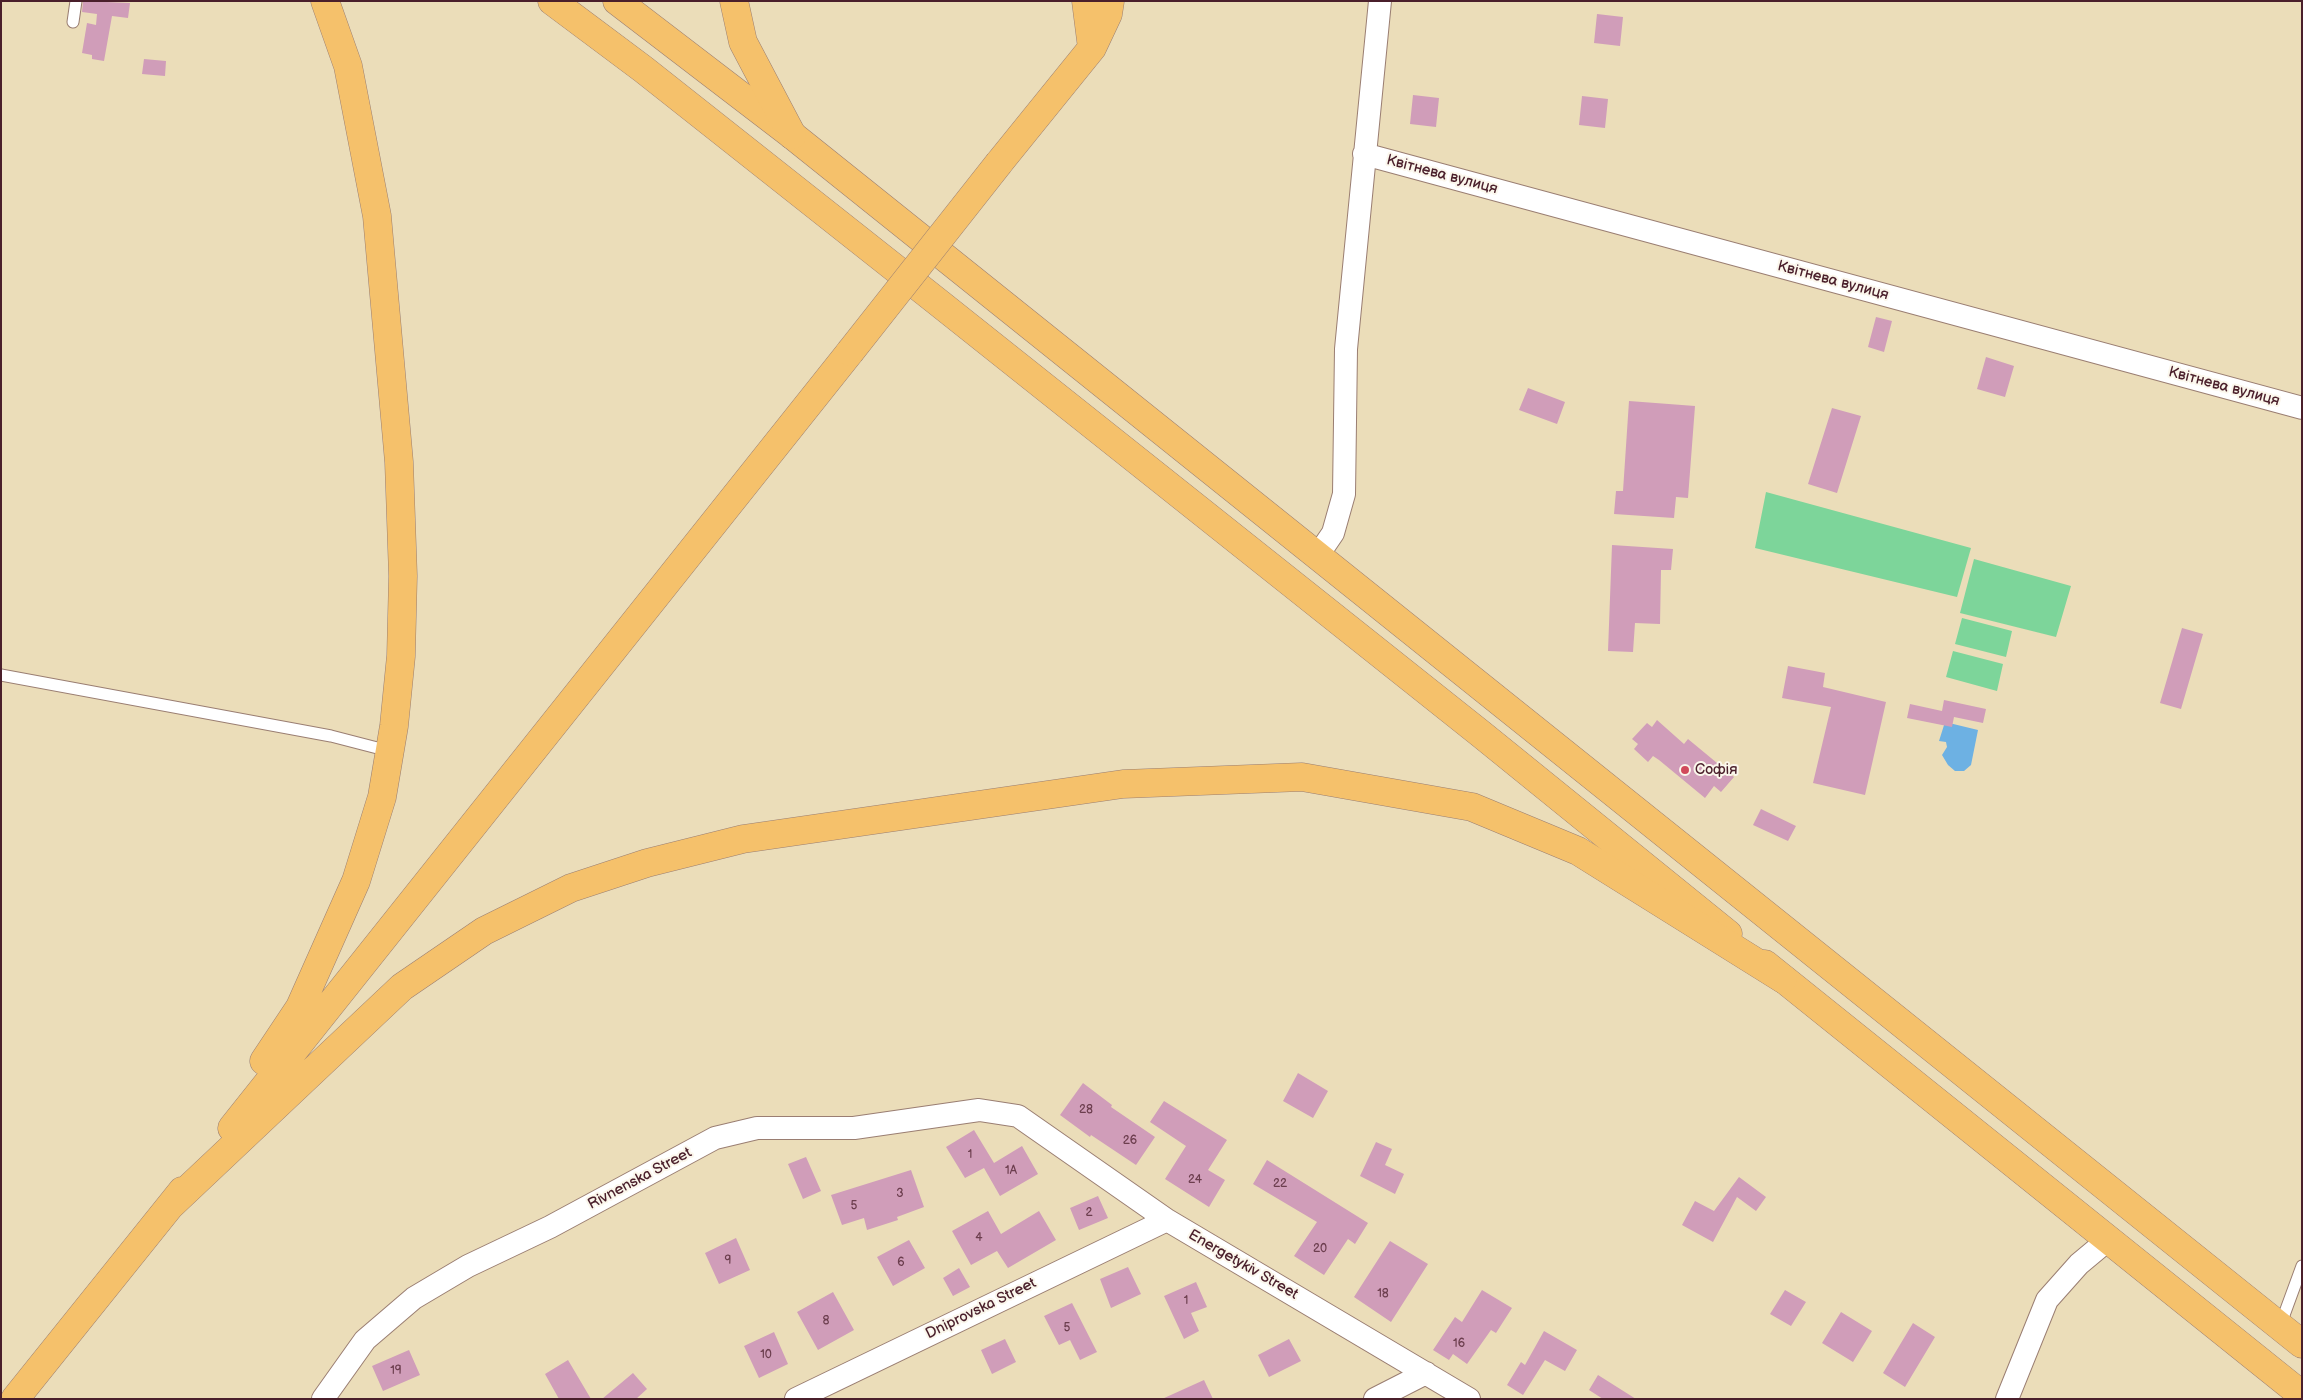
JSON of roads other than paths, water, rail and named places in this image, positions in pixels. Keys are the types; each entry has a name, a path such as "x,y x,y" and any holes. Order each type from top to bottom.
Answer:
{"main road":[{"path":"170,1205 300,1006 356,882 382,796 389,751 401,656 404,576 399,462 377,216 348,66 325,1"},
{"path":"552,1 643,69 1481,734 2302,1395"},
{"path":"617,1 792,135 2302,1344"},
{"path":"734,1 743,42 792,135"},
{"path":"1086,1 1092,48"},
{"path":"15,1399 1092,48 1108,14 1110,1"},
{"path":"170,1205 402,987 484,931 571,888 647,863 743,839 1123,784 1302,777 1472,807 1578,851 1783,978"}],"street":[{"path":"1318,555 1333,533 1344,494 1346,349 1380,1"},
{"name":"Квітнева вулиця","path":"1364,154 2302,408"},
{"name":"Rivnenska Street","path":"323,1399 365,1340 414,1298 468,1266 550,1227 715,1138 757,1128 854,1128 979,1110 1022,1118"},
{"name":"Energetykiv Street","path":"1022,1118 1167,1220 1469,1399"},
{"name":"Dniprovska Street","path":"796,1399 1167,1220"},
{"path":"2007,1399 2047,1300 2079,1264 2108,1239"},
{"path":"1375,1399 1426,1372"}],"lane":[{"path":"73,22 76,1"},
{"path":"1,675 331,736 389,751"},
{"path":"2280,1326 2302,1266"}],"water":[{"path":"1945,722 1978,730 1971,765 1964,771 1955,771 1948,765 1942,755 1947,747 1946,742 1939,741"}],"place":[{"name":"Софія","path":"1685,770"}]}
